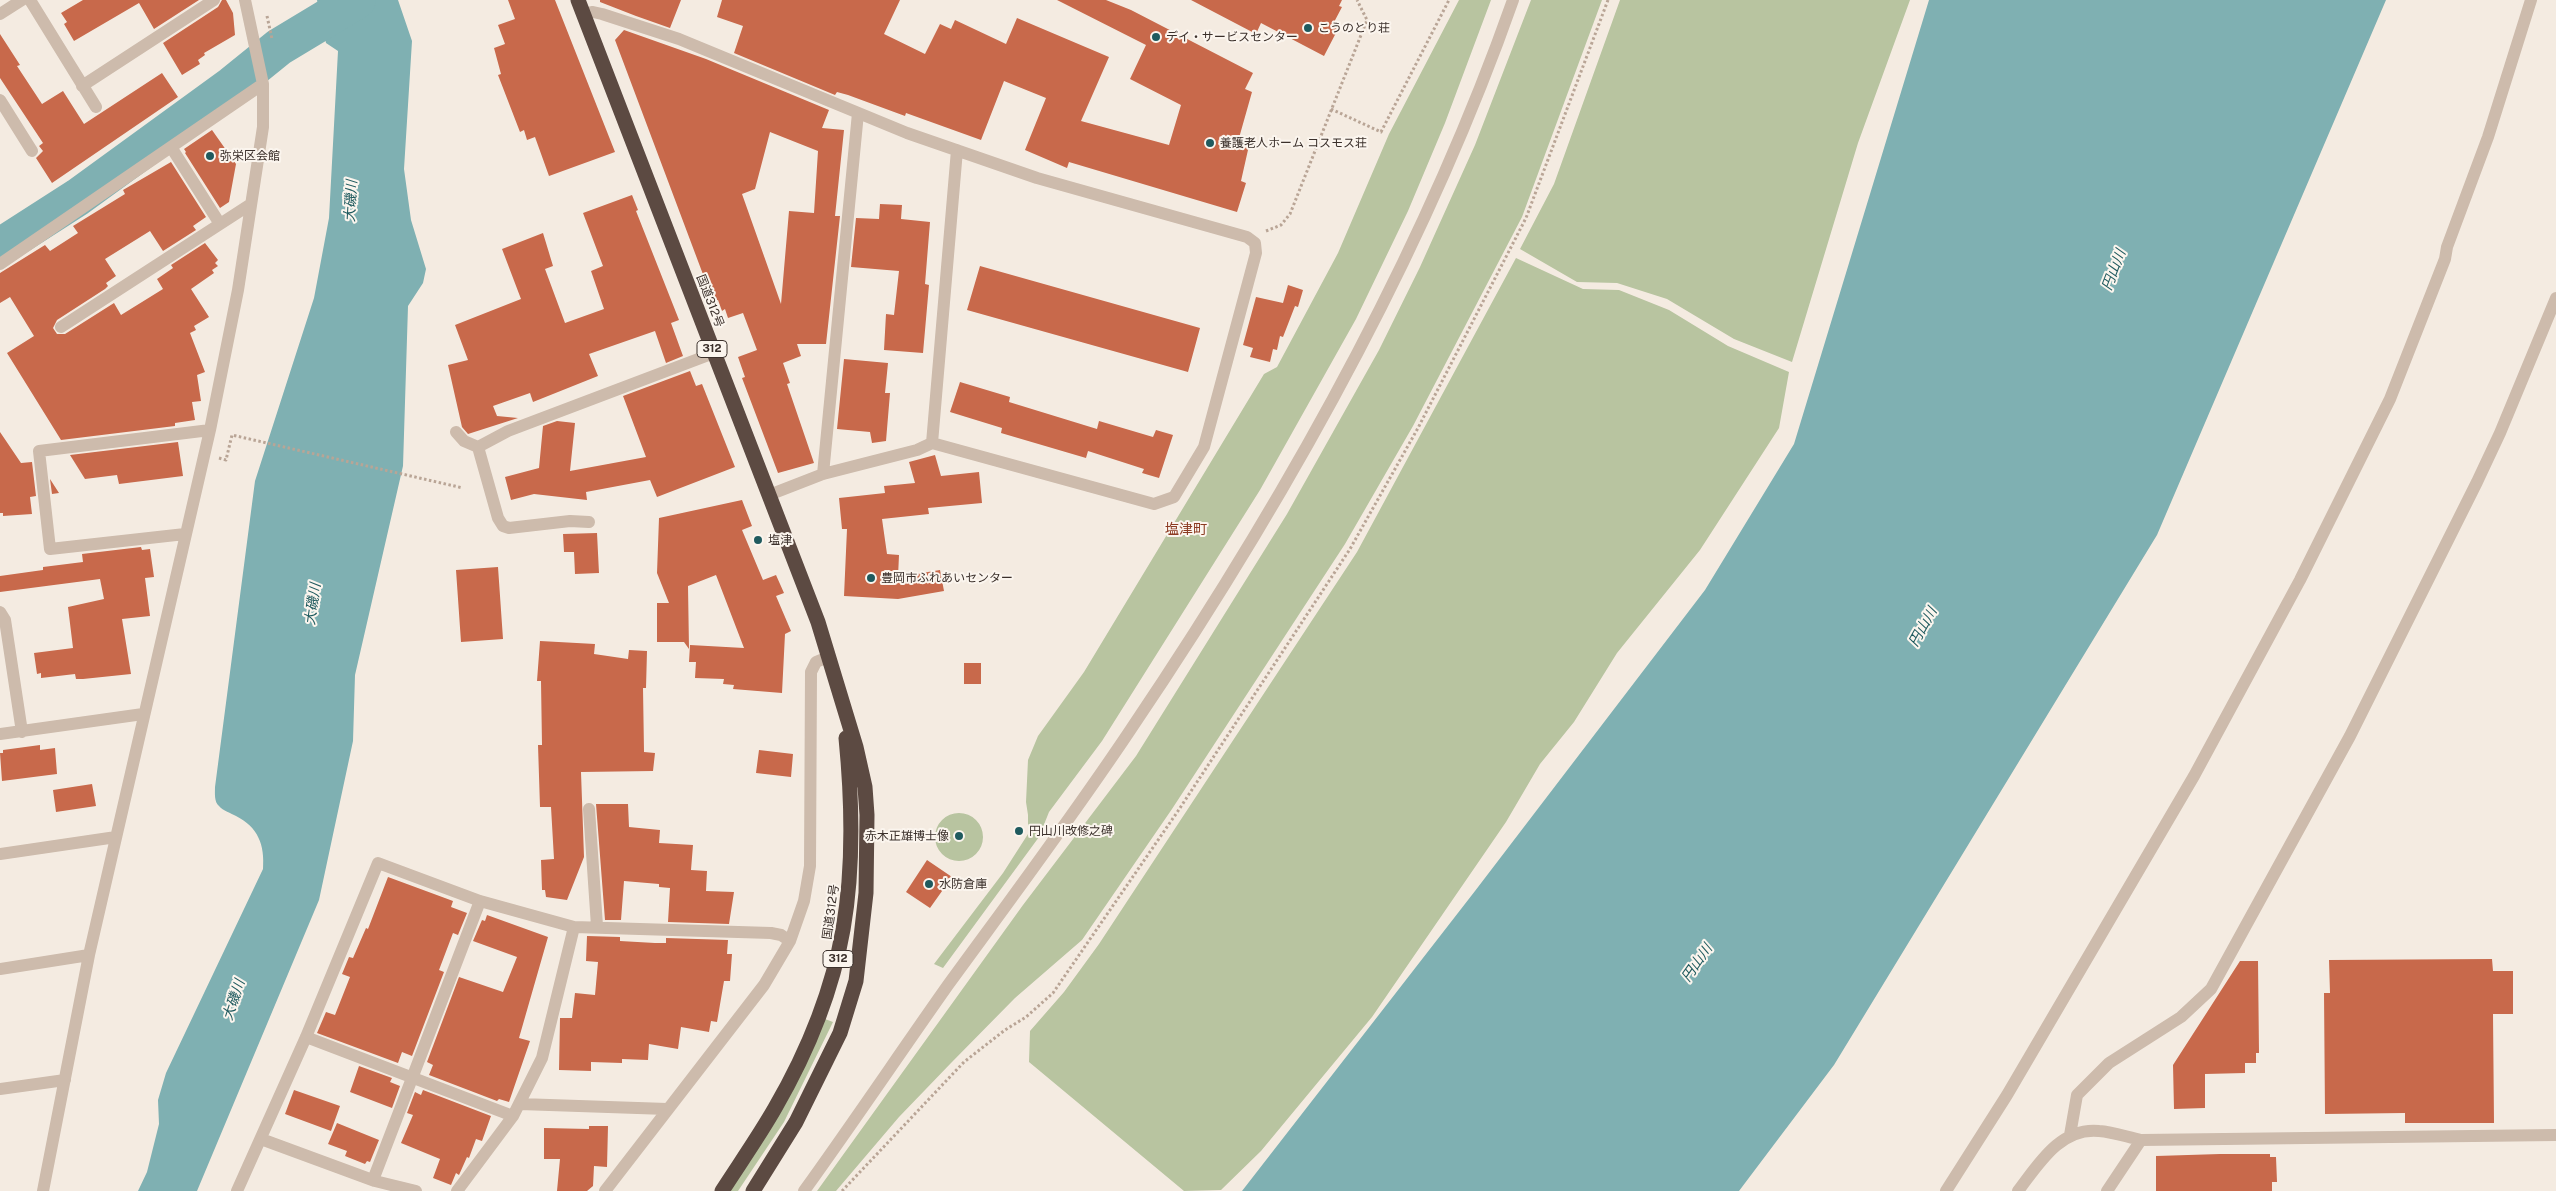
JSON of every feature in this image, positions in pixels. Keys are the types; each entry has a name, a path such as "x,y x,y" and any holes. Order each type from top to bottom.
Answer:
{"highway":[{"name":"国道312号","path":"580,7 818,622 856,747 865,786 867,815 866,893 856,981 840,1033 796,1122 753,1191"},
{"name":"国道312号","path":"722,1191 776,1108 819,1020 835,973 844,933 850,891 852,841 851,787 842,699"}],"street":[{"path":"0,14 22,0"},
{"path":"30,0 96,107"},
{"path":"82,86 214,0"},
{"path":"43,1191 89,956 143,714 210,430 238,290 263,127 262,84 256,42 245,0"},
{"path":"804,1191 1128,734 1253,536 1374,323 1425,216 1489,69 1513,0"},
{"path":"1946,1191 2007,1095 2194,776 2300,580 2390,399 2445,259 2447,247 2488,137 2531,0"},
{"path":"580,7 679,39 858,113 957,150 1038,178 1247,237 1256,243 1256,253 1204,447 1174,497 1154,504 932,443 917,450 823,474 769,495"},
{"path":"0,264 262,84"},
{"path":"0,100 32,151"},
{"path":"823,474 858,113"},
{"path":"171,147 220,224"},
{"path":"932,443 957,150"},
{"path":"62,327 251,204"},
{"path":"2070,1135 2077,1095 2109,1063 2181,1017 2211,989 2350,736 2477,482 2500,433 2556,298"},
{"path":"478,447 508,431 714,353"},
{"path":"185,534 50,549 39,452 210,430"},
{"path":"456,432 464,441 478,447"},
{"path":"478,447 498,518 504,526 509,528 570,521 589,522"},
{"path":"0,612 5,620 22,732"},
{"path":"605,1191 764,985 790,941 804,902 810,866 811,672 816,662 828,657"},
{"path":"0,734 143,714"},
{"path":"589,809 597,926"},
{"path":"0,854 116,837"},
{"path":"237,1191 306,1038 378,863 480,901 574,927 597,926 702,933 771,933 790,941"},
{"path":"373,1184 480,901"},
{"path":"457,1191 513,1116 542,1058 574,927"},
{"path":"0,969 89,956"},
{"path":"306,1038 513,1116"},
{"path":"0,1089 65,1080"},
{"path":"520,1104 667,1109"},
{"path":"2018,1191 2047,1154 2070,1135 2097,1130 2141,1140 2556,1135"},
{"path":"260,1139 373,1184 416,1191"},
{"path":"2107,1191 2141,1140"}],"path":[{"path":"1247,237 1281,225 1290,214 1368,20 1357,0"},
{"path":"1331,109 1381,132 1449,0"},
{"path":"842,1191 964,1062 1005,1030 1026,1018 1053,993 1178,811 1350,549 1418,428 1526,218 1608,0"},
{"path":"216,458 226,460 232,435 463,488"}],"green space":[{"path":"1459,0 1491,0 1445,123 1408,211 1356,319 1260,490 1102,741 1049,812 1039,837 943,968 934,964 1003,873 1028,834 1026,802 1028,760 1038,736 1084,672 1264,374 1277,367 1338,253 1389,134"},
{"path":"1531,0 1602,0 1522,217 1413,426 1345,544 1172,809 1082,940 1015,998 951,1063 899,1117 836,1191 817,1191 1023,905 1136,756 1287,514 1379,350 1420,267 1475,145"},
{"path":"1620,0 1910,0 1858,143 1792,362 1734,339 1667,299 1617,283 1577,282 1520,249 1554,184"},
{"path":"1516,258 1583,289 1619,290 1669,310 1728,346 1789,372 1779,428 1700,550 1617,653 1574,722 1540,764 1506,822 1372,1017 1261,1151 1221,1190 1184,1191 1029,1062 1030,1031 1064,992 1099,944 1357,552"},
{"path":"954,813 964,813 976,820 983,832 983,842 976,854 964,861 954,861 946,857 939,850 935,842 935,832 939,824 946,817"},
{"path":"825,1019 833,1022 784,1122 738,1191 729,1191"}],"water":[{"name":"大磯川","path":"317,0 398,0 412,41 404,169 411,220 426,269 423,283 408,306 403,466 355,675 353,741 319,900 197,1191 138,1191 147,1172 159,1124 158,1100 166,1073 263,869 263,852 255,831 244,820 217,804 215,787 255,481 314,298 329,218 338,51 326,43"},
{"name":"円山川","path":"1929,0 2386,0 2157,535 1834,1065 1739,1191 1242,1191 1705,590 1794,444"}],"building":[{"path":"83,0 199,0 154,29 139,3 74,41 64,24 67,22 61,13"},
{"path":"222,0 226,0 233,13 235,35 204,53 205,55 198,60 200,64 182,75 163,43 218,7"},
{"path":"508,0 555,0 615,152 549,176 535,137 527,140 524,130 520,132 498,75 501,74 494,48 505,44 498,25 515,19"},
{"path":"600,0 681,0 670,28 600,2"},
{"path":"722,0 900,0 884,34 925,54 940,24 951,29 955,20 1006,44 1017,18 1109,57 1081,121 1169,145 1181,105 1130,79 1146,45 1057,0 1106,0 1131,10 1253,73 1245,89 1252,92 1239,138 1250,141 1241,181 1246,183 1237,212 1069,162 1067,168 1025,150 1046,98 1004,81 981,140 906,113 905,116 848,95 837,92 835,95 734,53 743,26 717,17"},
{"name":"こうのとり荘","path":"1191,0 1342,0 1339,6 1342,7 1332,26 1338,29 1324,56 1261,23 1256,34"},
{"path":"624,30 706,59 829,110 822,128 844,130 835,216 840,216 826,344 797,344 801,356 783,363 790,383 787,384 814,463 778,473 742,378 745,377 738,357 757,350 743,313 728,318 725,309 722,311 718,300 713,301 615,40","holes":["770,132 818,151 814,213 789,211 781,304 742,194 755,189"]},
{"path":"0,34 20,65 17,66 42,104 63,91 84,124 162,73 178,97 52,183 36,158 43,151 39,146 43,143 0,78"},
{"name":"弥栄区会館","path":"212,130 236,164 229,202 220,208 184,149"},
{"path":"171,162 206,217 193,226 196,230 163,251 150,231 105,259 116,276 106,283 108,286 105,289 57,320 53,328 57,334 65,334 114,303 121,315 163,289 157,279 173,268 171,265 205,243 218,260 215,263 218,266 212,270 214,273 191,289 209,317 194,326 196,330 190,333 205,372 197,375 201,401 192,402 195,420 175,423 175,426 61,440 7,353 34,336 10,297 0,303 0,273 45,245 50,251 78,233 73,226 125,194 123,190"},
{"path":"632,195 638,210 636,211 679,320 671,323 683,356 666,363 655,331 589,354 598,376 533,402 530,393 493,406 497,416 518,418 468,434 462,427 448,365 468,360 455,325 521,299 502,249 543,233 553,266 545,269 565,323 604,309 591,271 603,266 583,213"},
{"path":"880,204 902,205 901,219 930,222 925,284 929,285 923,353 884,350 886,314 894,315 899,271 851,267 856,218 879,219"},
{"path":"980,266 1200,328 1188,372 967,310"},
{"path":"1288,285 1303,290 1298,307 1295,306 1283,337 1280,336 1277,350 1273,349 1270,362 1250,357 1253,348 1243,345 1256,297 1283,303"},
{"path":"844,359 888,363 885,393 890,393 886,441 872,443 870,432 837,429"},
{"path":"690,371 696,386 702,384 735,467 657,497 650,480 586,492 587,500 534,494 511,500 505,477 539,468 543,426 557,421 575,423 570,471 646,457 623,396"},
{"path":"960,382 1010,397 1009,402 1097,429 1099,421 1153,437 1156,430 1173,435 1159,478 1142,473 1144,469 1088,451 1086,458 1001,433 1002,428 950,412"},
{"path":"0,432 21,463 32,462 36,496 30,497 32,514 3,516 3,513 0,513"},
{"path":"178,442 183,476 119,484 117,475 85,479 70,455"},
{"path":"935,455 941,476 979,472 982,503 928,508 929,514 882,519 887,554 899,555 898,577 940,570 944,591 898,599 844,596 847,529 842,529 839,498 885,493 884,486 915,483 909,462"},
{"path":"50,479 59,493 52,494"},
{"path":"742,500 752,526 742,530 763,580 776,575 784,593 776,596 791,631 785,634 782,693 733,689 734,685 723,684 724,679 695,678 696,662 689,662 690,645 744,648 716,575 688,586 689,649 684,642 657,642 657,603 669,603 657,573 659,518"},
{"path":"597,533 599,573 575,574 574,552 564,552 563,534"},
{"path":"141,547 142,550 150,549 154,577 145,578 150,616 122,619 131,674 83,679 76,679 75,674 41,678 41,673 37,674 34,653 73,648 68,607 104,599 100,579 0,592 0,576 43,570 43,567 83,562 82,554"},
{"path":"498,567 503,639 461,642 456,570"},
{"path":"540,641 595,644 594,654 628,659 629,650 647,651 646,688 643,688 644,752 655,753 653,771 581,772 584,857 567,900 546,897 545,890 542,890 541,860 554,859 551,807 540,807 538,745 542,745 541,681 537,681"},
{"path":"964,663 981,663 981,684 964,684"},
{"path":"40,745 40,750 55,748 57,774 2,781 0,753 3,753 3,750"},
{"path":"759,750 793,754 791,777 756,773"},
{"path":"92,784 96,806 56,812 53,790"},
{"path":"596,804 628,804 629,827 660,830 659,843 693,845 691,870 707,871 706,891 734,892 729,924 668,922 670,888 659,887 659,884 624,881 621,920 605,920"},
{"name":"水防倉庫","path":"927,860 952,877 930,908 906,892"},
{"path":"388,877 453,901 451,907 467,913 458,935 453,933 439,970 444,972 412,1056 402,1052 398,1063 317,1033 326,1012 335,1015 350,977 342,974 349,957 353,958 366,928 368,929"},
{"path":"487,915 548,937 519,1038 530,1041 509,1102 499,1099 497,1101 429,1075 433,1065 427,1062 459,977 503,992 517,957 473,941 482,920 485,921"},
{"path":"587,936 620,937 620,941 655,943 666,943 666,938 728,940 727,954 732,954 730,981 724,981 717,1022 711,1021 709,1032 681,1027 678,1049 649,1044 648,1060 622,1059 622,1063 591,1062 591,1071 559,1070 560,1018 572,1018 575,993 595,995 598,962 586,961"},
{"path":"2492,959 2493,971 2513,971 2513,1014 2493,1014 2494,1123 2405,1123 2405,1113 2325,1114 2324,993 2330,993 2329,960"},
{"path":"2240,961 2258,961 2259,1053 2256,1053 2256,1063 2245,1063 2245,1073 2205,1074 2205,1108 2174,1109 2173,1065"},
{"path":"359,1066 392,1078 390,1082 400,1086 392,1108 350,1092"},
{"path":"294,1090 340,1106 331,1131 285,1114"},
{"path":"423,1090 491,1116 482,1141 476,1139 469,1158 467,1157 459,1175 456,1173 451,1185 433,1178 440,1159 401,1143 413,1115 407,1113 415,1092 421,1095"},
{"path":"337,1123 379,1140 370,1162 367,1161 365,1164 345,1156 347,1151 328,1144"},
{"path":"589,1126 608,1126 607,1167 594,1166 593,1186 587,1191 557,1191 560,1159 544,1159 544,1128 589,1129"},
{"path":"2270,1154 2270,1157 2276,1157 2277,1182 2272,1182 2272,1191 2156,1191 2156,1156"}],"waterway":[{"path":"0,247 78,197 232,85 279,47 357,0"}],"place":[{"name":"こうのとり荘","path":"1308,28"},
{"name":"デイ・サービスセンター","path":"1156,37"},
{"name":"養護老人ホーム コスモス荘","path":"1210,143"},
{"name":"弥栄区会館","path":"210,156"},
{"name":"塩津","path":"758,540"},
{"name":"豊岡市ふれあいセンター","path":"871,578"},
{"name":"円山川改修之碑","path":"1019,831"},
{"name":"赤木正雄博士像","path":"959,836"},
{"name":"水防倉庫","path":"929,884"}],"district":[{"name":"塩津町","path":"1186,530"}]}
